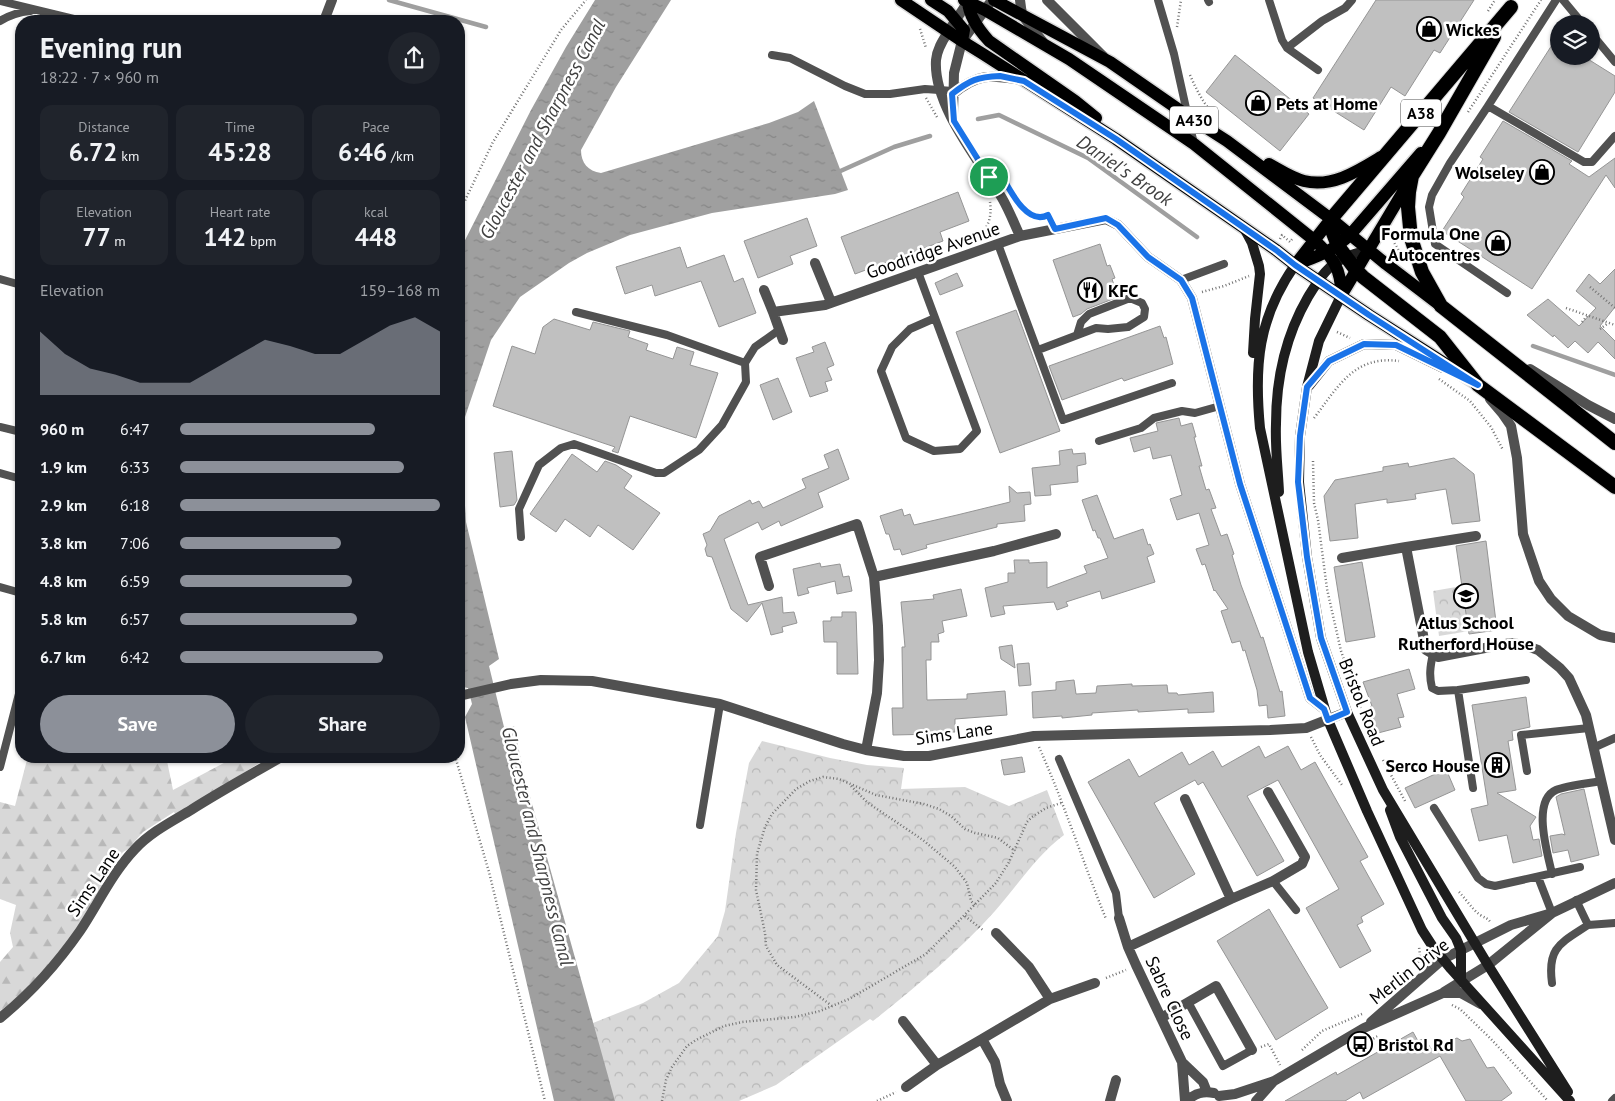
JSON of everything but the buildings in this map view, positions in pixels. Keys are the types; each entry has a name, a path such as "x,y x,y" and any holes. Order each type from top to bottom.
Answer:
{"highway":[{"name":"A38","path":"1514,3 1412,176 1408,207 1411,238 1422,272 1440,306 1615,443"},
{"name":"A38","path":"1331,219 1514,3"},
{"path":"1331,219 1336,254 1440,337 1478,385 1615,487"}],"main road":[{"path":"902,0 1146,160 1318,281 1478,385"},
{"path":"931,0 948,11 964,30 955,36"},
{"path":"967,1 969,12 989,41 1075,101 1146,160"},
{"name":"A430","path":"967,1 990,3 1022,15 1110,62 1227,141 1369,250"},
{"name":"A430","path":"990,3 1044,44 1068,58 1194,144 1314,240"},
{"path":"1281,523 1276,424 1280,377 1287,344 1296,321 1318,281 1350,235 1439,133"},
{"path":"1227,141 1285,173 1304,181 1319,183 1350,176 1387,153"},
{"name":"A38","path":"1369,250 1412,176"},
{"path":"1295,265 1331,219"},
{"path":"1243,227 1252,243 1260,274 1255,319 1253,371 1259,413"},
{"path":"1314,240 1336,254 1341,296"},
{"path":"1295,265 1336,254 1369,250 1440,306"},
{"path":"1341,296 1369,250"},
{"name":"Bristol Road","path":"1295,265 1283,282 1270,307 1262,336 1258,367 1259,413 1260,428 1308,652 1324,709 1367,811 1422,930 1461,980 1570,1101"},
{"name":"Bristol Road","path":"1341,296 1319,341 1307,387 1300,436 1298,482 1307,557 1321,638 1347,712 1383,790 1488,965 1574,1101"},
{"path":"1307,387 1329,361 1364,344 1396,345 1478,385"},
{"path":"1383,790 1400,837 1442,918 1456,938 1461,950 1461,980"}],"street":[{"path":"326,15 332,0"},
{"path":"1020,0 1022,15 1044,44"},
{"path":"1047,0 1110,62"},
{"path":"955,19 967,1"},
{"path":"990,3 976,22 940,45 936,59 937,77 939,89 954,121 1003,199 1020,236"},
{"path":"954,121 955,36"},
{"path":"953,92 974,79 986,77 1000,76 1024,81"},
{"name":"Goodridge Avenue","path":"773,312 825,305 1020,236 1106,218 1118,225 1148,257 1181,280 1193,301"},
{"path":"816,263 831,302"},
{"path":"764,290 781,335"},
{"name":"Bristol Road","path":"1193,301 1240,484 1310,698 1324,709"},
{"path":"1500,354 1519,362 1615,419"},
{"path":"1478,385 1511,426 1517,458 1523,534 1539,581 1551,599 1568,616 1600,635 1615,638"},
{"path":"769,586 760,557 857,524 874,577 878,626 879,660 877,693 866,750"},
{"path":"874,577 994,551 1056,534"},
{"path":"1342,558 1476,536"},
{"path":"1406,547 1426,650 1438,657 1511,644 1524,645 1538,650 1569,678 1586,716 1601,781 1611,806 1615,838"},
{"name":"Sims Lane","path":"465,695 511,684 541,680 592,681 720,704 866,750 904,756 930,756 1034,736 1306,728 1347,712"},
{"name":"Sims Lane","path":"0,1018 24,998 53,968 135,848 152,833 272,763"},
{"name":"Sabre Close","path":"1128,947 1273,880 1302,864 1305,857 1268,792"},
{"path":"1185,799 1231,899"},
{"path":"1552,913 1615,883"},
{"name":"Merlin Drive","path":"1364,1028 1443,959 1511,925 1552,913"},
{"name":"Merlin Drive","path":"1222,1098 1274,1081 1364,1028 1443,993 1461,980 1488,965 1552,913"},
{"name":"Sabre Close","path":"1119,918 1128,947 1182,1062 1202,1082 1207,1092"},
{"path":"996,933 1030,967 1050,999"},
{"path":"906,1087 937,1065 1050,999 1095,983"},
{"path":"1161,1018 1216,986 1252,1050"},
{"path":"1443,993 1461,993 1484,1005"},
{"path":"903,1020 937,1065"},
{"path":"982,1039 995,1062 1000,1084 1007,1101"},
{"name":"Sabre Close","path":"1182,1062 1186,1101"},
{"path":"1111,1101 1116,1080"},
{"name":"Merlin Drive","path":"1256,1101 1274,1081"},
{"path":"1186,1101 1198,1093 1207,1092 1222,1098"}],"lane":[{"path":"1158,0 1174,54 1194,144"},
{"path":"1269,0 1282,40 1287,48 1318,70"},
{"path":"1287,48 1322,22 1345,8 1352,0"},
{"path":"1507,293 1435,244 1428,207 1432,195 1450,163 1556,0"},
{"path":"1564,0 1576,15"},
{"path":"0,1 58,15"},
{"path":"0,20 21,12 42,11"},
{"path":"1600,44 1615,62"},
{"path":"772,55 790,58 865,94 890,94 925,89 953,92"},
{"path":"1488,106 1584,162 1592,162 1615,136"},
{"path":"998,244 1063,420 1172,383"},
{"path":"1181,280 1224,264"},
{"path":"918,272 977,431 960,449 934,451 906,438 882,371 892,346 910,329 935,318"},
{"path":"0,279 15,283"},
{"path":"1038,350 1096,328 1128,327 1144,317 1146,309 1142,303 1130,298 1089,314 1081,322 1077,335"},
{"path":"576,312 668,335 745,363"},
{"path":"521,537 519,509 539,465 561,448 574,444 656,473 664,472 698,450 722,425 746,382 745,363 755,347 781,335"},
{"path":"1099,441 1141,428 1154,418 1182,411 1195,413 1220,406"},
{"path":"0,427 15,431"},
{"path":"0,474 15,478"},
{"path":"0,587 15,591"},
{"path":"1433,654 1429,670 1432,688 1438,691 1526,680"},
{"path":"1458,690 1473,788"},
{"path":"700,825 720,704"},
{"path":"0,767 15,709"},
{"path":"1527,771 1521,735 1589,728"},
{"path":"1594,748 1615,738"},
{"path":"1059,759 1116,893 1119,918"},
{"path":"1552,874 1542,817 1546,800 1555,790 1601,781"},
{"path":"1434,808 1478,878 1486,884 1495,886 1580,867"},
{"path":"1538,877 1552,913"},
{"path":"1273,880 1296,910"},
{"path":"1576,900 1588,925"},
{"path":"1552,983 1550,972 1555,950 1560,944 1588,925 1615,923"},
{"path":"1188,1002 1223,1066 1252,1050"},
{"path":"1612,1101 1615,1098"}],"path":[{"path":"465,201 493,142 561,30 586,0"},
{"path":"1177,28 1181,0"},
{"path":"1485,15 1495,0"},
{"path":"919,27 923,36 926,54"},
{"path":"1188,70 1198,94 1208,110 1220,121"},
{"path":"977,251 974,239 982,233 991,216 990,203 986,195"},
{"path":"1017,201 1036,217 1048,215 1055,229"},
{"path":"1193,301 1201,301 1198,295 1202,292 1246,278 1249,276 1248,268"},
{"path":"1590,287 1615,308"},
{"path":"1566,308 1615,325"},
{"path":"1582,322 1587,316"},
{"path":"1600,329 1607,323"},
{"path":"1313,421 1351,372 1362,364 1390,359 1399,361"},
{"path":"1437,378 1470,401 1491,427 1506,458"},
{"path":"1312,456 1314,503 1327,589 1341,651 1364,717"},
{"path":"1382,756 1407,804"},
{"path":"457,763 489,872 544,1101"},
{"path":"832,1006 777,964 766,946 756,890 757,854 765,827 772,814 796,789 810,781 823,777 839,779 851,786 876,795 924,804 939,809 965,828 975,833 998,838 1014,851"},
{"path":"851,786 868,803 923,840 955,866 967,884 971,901 975,905"},
{"path":"662,1101 666,1080 672,1067 687,1046 696,1040 724,1026 742,1022 795,1017 820,1011 874,986 926,954 996,883 1014,851 1027,822 1046,808 1061,803"},
{"path":"1458,890 1480,915 1489,919 1497,932"},
{"path":"1095,983 1136,965"},
{"path":"1450,1004 1460,1009 1491,1039 1548,1101"},
{"path":"1301,1051 1322,1031 1366,1012"},
{"path":"1352,1050 1385,1032"},
{"path":"1252,1050 1269,1044 1281,1066 1284,1065"},
{"path":"877,1101 906,1087"}],"green space":[{"path":"1462,586 1469,631 1439,636 1433,591"},
{"path":"762,741 830,758 867,765 904,768 901,789 965,787 1009,806 1047,790 1064,835 1036,861 981,926 937,968 873,1021 870,1019 776,1085 739,1101 608,1101 588,1025 643,1003 679,983 718,936 725,911 736,833 749,763"},
{"path":"26,763 167,763 173,790 224,763 259,763 176,816 174,812 143,832 123,852 111,869 78,929 63,949 17,998 0,1011 0,962 13,947 10,933 16,905 0,899 0,802 15,806"}],"water":[{"name":"Gloucester and Sharpness Canal","path":"595,0 671,0 616,87 581,150 582,159 586,166 596,172 601,173 769,123 798,112 814,101 848,190 835,194 712,213 630,235 587,253 569,263 520,297 491,340 465,417 465,240 531,110"},
{"name":"Gloucester and Sharpness Canal","path":"465,506 466,522 499,659 489,666 504,727 514,726 524,775 615,1101 554,1101 465,717 472,704 468,688 465,687"}],"waterway":[{"name":"Daniel's Brook","path":"389,0 443,15"},
{"name":"Daniel's Brook","path":"465,21 486,27"},
{"name":"Daniel's Brook","path":"978,119 999,115 1088,158 1197,237"},
{"name":"Daniel's Brook","path":"836,173 894,147 930,136"},
{"name":"Daniel's Brook","path":"1533,346 1615,375"}],"place":[{"name":"Wickes","path":"1429,29"},
{"name":"Pets at Home","path":"1258,103"},
{"name":"Wolseley","path":"1542,172"},
{"name":"Formula One Autocentres","path":"1498,243"},
{"name":"KFC","path":"1090,290"},
{"name":"Atlus School Rutherford House","path":"1466,596"},
{"name":"Serco House","path":"1497,765"},
{"name":"Bristol Rd","path":"1360,1044"}],"route":[{"path":"1000,76 1024,81 1116,139 1295,265 1478,385 1396,345 1364,344 1329,361 1307,387 1300,436 1298,482 1307,557 1321,638 1347,712 1328,720 1324,709 1310,698 1240,484 1192,298 1181,280 1148,257 1118,225 1106,218 1055,229 1048,215 1036,217 1020,206 999,171 989,177 954,121 952,94 964,84 974,79 1000,76"}]}
